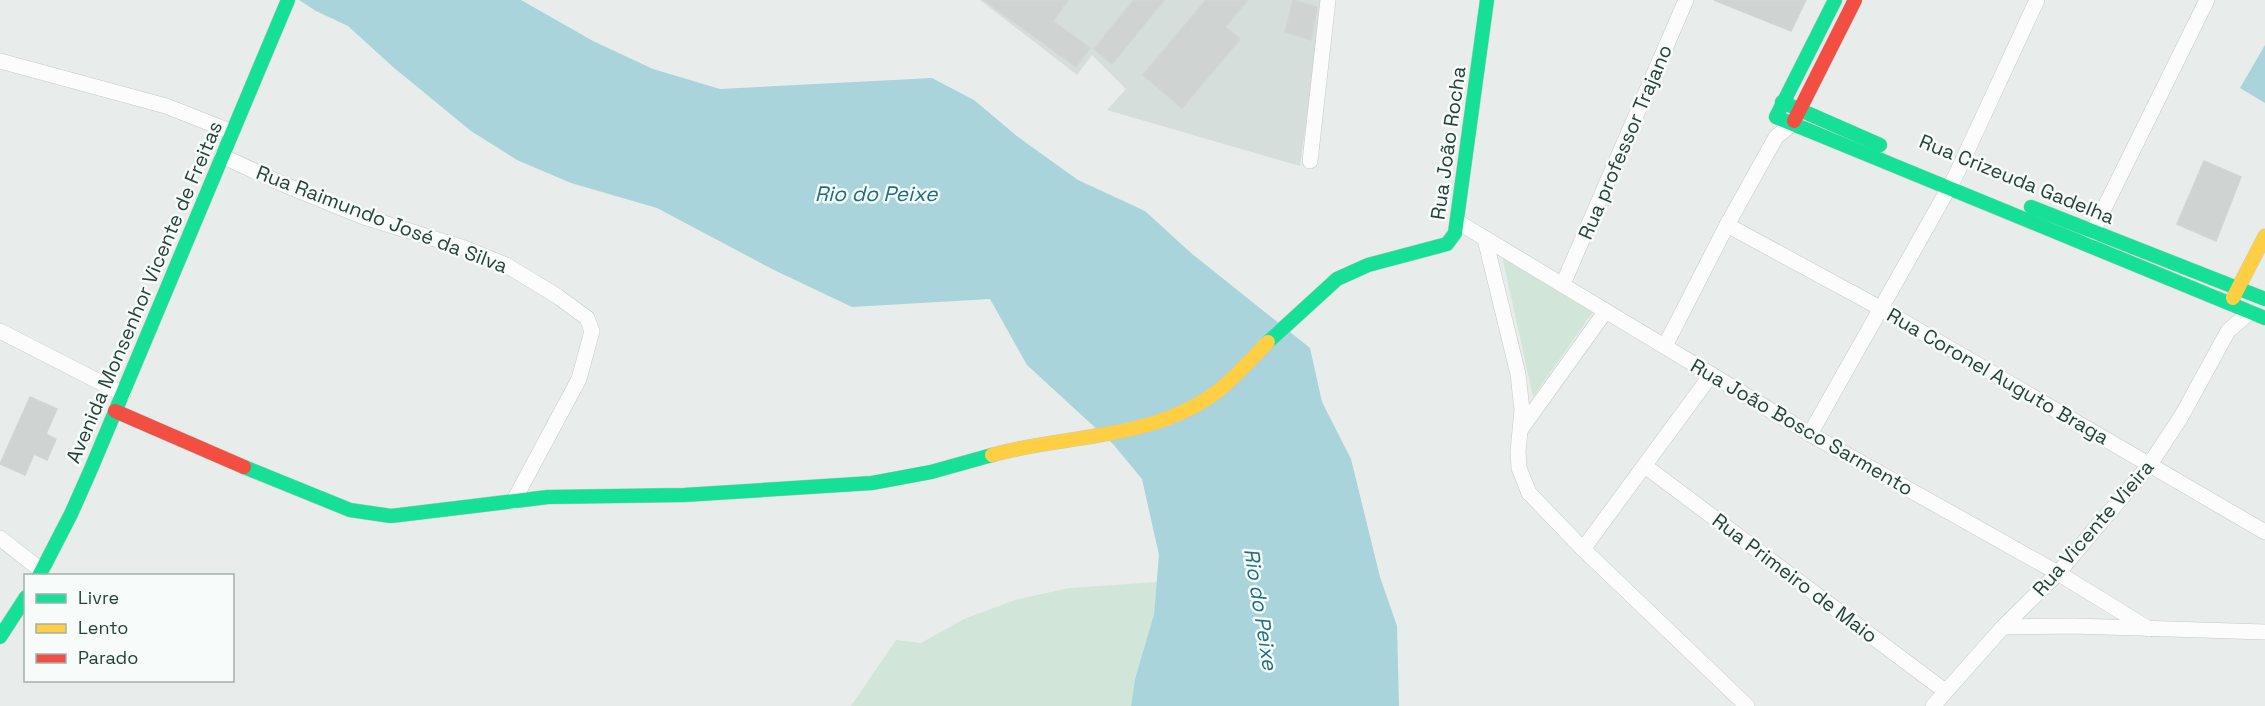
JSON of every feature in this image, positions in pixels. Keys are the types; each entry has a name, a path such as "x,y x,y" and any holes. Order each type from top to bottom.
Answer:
{"street":[{"name":"Avenida Monsenhor Vicente de Freitas","path":"40,573 71,514 123,394 288,0"},
{"path":"1310,161 1328,0"},
{"name":"Rua João Rocha","path":"115,411 254,472 350,510 374,515 405,515 578,495 684,495 872,483 931,472 1015,448 1125,430 1152,423 1190,407 1215,393 1315,297 1337,279 1368,266 1447,244 1455,233 1458,222 1487,0"},
{"name":"Rua professor Trajano","path":"1563,284 1686,0"},
{"path":"1776,137 1776,117 1782,102 1835,0"},
{"path":"1665,346 1727,225 1776,137 1796,117 1855,0"},
{"path":"1810,434 1952,183 2037,0"},
{"path":"2090,238 2202,2"},
{"path":"0,61 156,103 232,132"},
{"name":"Rua Crizeuda Gadelha","path":"1782,102 1796,117"},
{"name":"Rua Crizeuda Gadelha","path":"1776,117 1796,117 2090,238 2230,304 2265,318"},
{"name":"Rua Raimundo José da Silva","path":"222,156 364,217 464,248 506,265 587,318 592,331 579,379 513,502"},
{"name":"Rua João Bosco Sarmento","path":"1458,222 1810,434 2058,573 2149,629"},
{"name":"Rua Coronel Auguto Braga","path":"1727,225 1882,309 2265,532"},
{"path":"2230,304 2265,236"},
{"name":"Rua Crizeuda Gadelha","path":"2090,238 2239,287 2262,297"},
{"path":"1485,239 1518,374 1522,410 1519,468 1529,494 1582,549 1748,706"},
{"path":"2250,312 2262,297 2265,283"},
{"name":"Rua Vicente Vieira","path":"2228,331 2230,304"},
{"path":"1521,429 1605,312"},
{"name":"Rua Vicente Vieira","path":"1933,706 2003,627 2058,573 2151,464 2181,417 2228,331 2250,312"},
{"path":"0,331 123,394"},
{"path":"1582,549 1646,466 1711,375"},
{"name":"Rua Primeiro de Maio","path":"1646,466 1945,691"},
{"path":"0,538 40,573"},
{"path":"0,638 24,600"},
{"path":"2003,627 2074,626 2265,632"}],"shaded area":[{"path":"980,0 1323,0 1300,166 1107,110 1126,89 1092,55 1077,75"}],"green space":[{"path":"1501,251 1597,306 1533,397"},
{"path":"1157,582 1154,614 1135,679 1131,706 851,706 896,640 921,643 964,619 1015,600 1069,588"}],"water":[{"name":"Rio do Peixe","path":"299,0 521,0 593,41 653,69 720,89 932,78 974,100 1018,137 1078,180 1145,211 1191,253 1310,348 1322,402 1351,459 1380,577 1397,626 1399,706 1131,706 1135,679 1154,614 1159,555 1142,479 1113,444 1027,365 990,299 852,307 774,270 657,208 571,183 517,160 471,131 393,67 348,26"},
{"path":"2265,45 2265,103 2240,88"}],"building":[{"path":"984,0 1068,0 1053,21 1090,48 1076,67"},
{"path":"1134,0 1164,0 1112,64 1094,49"},
{"path":"1206,0 1248,0 1225,27 1240,39 1182,108 1143,75"},
{"path":"1293,0 1317,7 1311,40 1285,32"},
{"path":"1714,0 1806,0 1791,31"},
{"path":"2204,161 2241,177 2216,241 2177,224"},
{"path":"30,397 57,409 46,434 56,439 47,460 34,454 25,475 0,464"}],"traffic: fast":[{"path":"40,574 91,469 288,0"},
{"path":"1268,342 1337,279 1368,265 1447,244 1455,233 1487,0"},
{"path":"1835,0 1776,117 2265,318"},
{"path":"1782,102 1880,145"},
{"path":"2031,207 2265,299"},
{"path":"244,467 350,510 391,516 548,497 684,495 872,483 931,472 992,455"},
{"path":"0,637 24,600"}],"traffic: slow":[{"path":"2233,298 2265,236"},
{"path":"992,455 1135,428 1190,409 1215,393 1236,375 1268,342"}],"traffic: jam":[{"path":"1794,121 1855,0"},
{"path":"115,411 244,467"}]}
